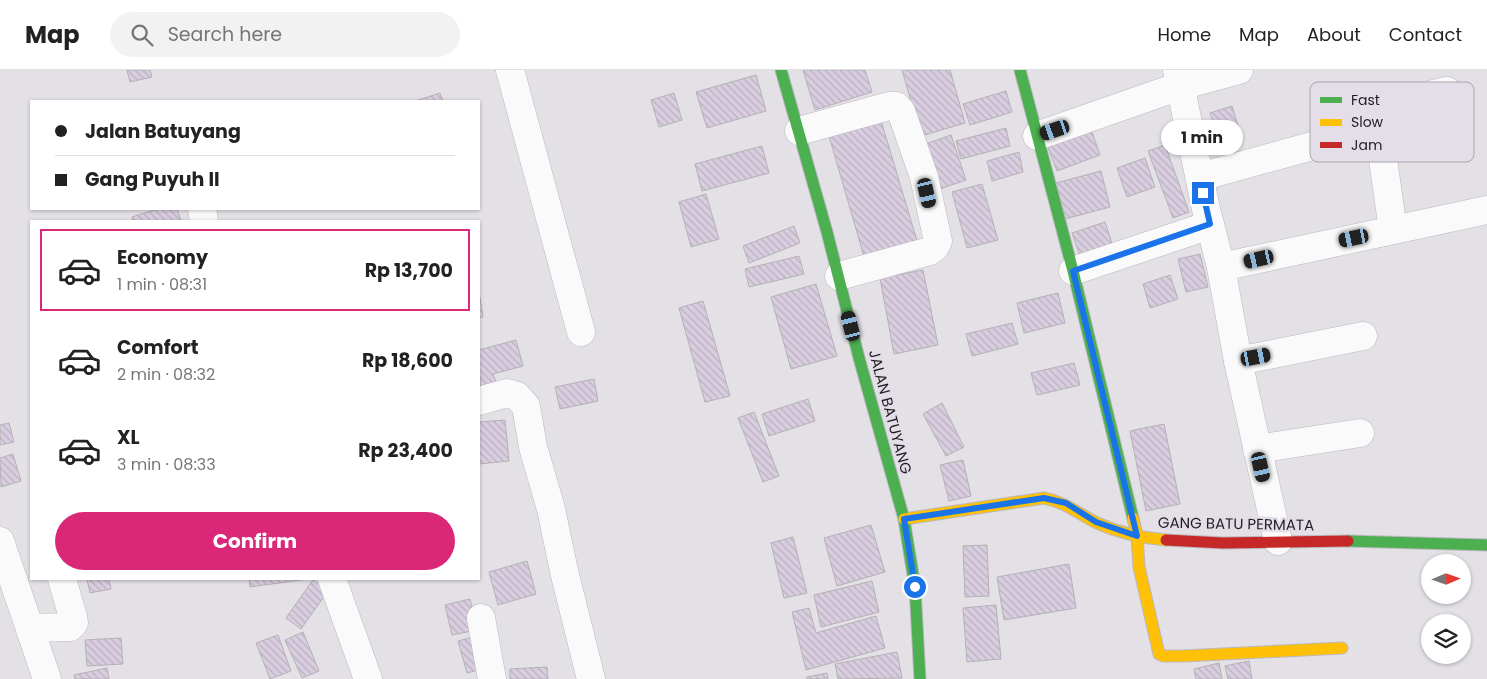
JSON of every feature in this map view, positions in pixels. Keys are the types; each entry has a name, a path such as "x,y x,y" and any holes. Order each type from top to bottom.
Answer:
{"street":[{"path":"510,70 581,332"},
{"name":"JALAN BATUYANG","path":"781,70 839,276 859,358 904,519 915,587 920,679"},
{"path":"1020,70 1073,271 1137,536 1139,567 1159,654 1163,656 1183,656 1342,648"},
{"path":"1038,136 1178,78 1239,70"},
{"path":"1178,78 1221,267 1238,361 1278,541"},
{"path":"799,131 888,106 896,106 901,111 924,177 938,241 935,247 930,251 839,276"},
{"path":"1200,177 1310,147"},
{"path":"1383,162 1392,230"},
{"path":"1221,267 1487,210"},
{"path":"1073,271 1210,224"},
{"path":"1238,361 1363,336"},
{"path":"480,401 507,393 517,396 526,406 533,447 551,509 564,571 591,679"},
{"path":"1257,448 1360,433"},
{"name":"GANG BATU PERMATA","path":"904,519 1044,498 1066,503 1096,522 1137,536 1200,542 1278,541 1487,545"},
{"path":"0,541 47,679"},
{"path":"30,628 70,627 74,623 74,617 62,580"},
{"path":"332,580 368,679"},
{"path":"481,618 492,679"}],"building":[{"path":"127,70 150,70 152,77 130,82"},
{"path":"803,70 865,70 872,92 815,110"},
{"path":"902,70 950,70 965,123 921,136"},
{"path":"756,75 766,111 707,128 696,92"},
{"path":"1006,91 1012,112 970,125 963,104"},
{"path":"440,93 443,100 418,100"},
{"path":"674,93 682,120 659,127 651,100"},
{"path":"1232,106 1240,132 1219,139 1210,113"},
{"path":"879,114 918,244 865,260 827,129"},
{"path":"1090,126 1100,155 1057,171 1046,142"},
{"path":"1006,128 1010,146 961,159 956,141"},
{"path":"951,135 966,180 934,191 920,146"},
{"path":"1165,145 1189,212 1173,218 1148,151"},
{"path":"762,146 769,173 702,191 695,164"},
{"path":"1019,152 1023,172 992,181 987,161"},
{"path":"1145,158 1155,187 1127,197 1117,168"},
{"path":"1101,171 1110,207 1065,219 1056,183"},
{"path":"982,184 998,240 967,248 952,192"},
{"path":"706,194 719,239 691,247 679,202"},
{"path":"154,210 177,210 181,220 133,220 132,217"},
{"path":"1105,222 1114,249 1081,259 1072,233"},
{"path":"794,226 800,243 749,263 743,246"},
{"path":"1200,254 1208,287 1186,292 1178,259"},
{"path":"799,256 804,274 749,287 745,269"},
{"path":"923,270 938,345 894,354 880,278"},
{"path":"1170,275 1178,299 1150,308 1143,284"},
{"path":"816,284 837,356 791,369 771,297"},
{"path":"1058,293 1065,323 1024,333 1017,303"},
{"path":"480,297 483,317 480,318"},
{"path":"703,301 730,396 705,402 679,308"},
{"path":"1012,323 1018,344 972,356 966,334"},
{"path":"516,340 523,366 493,374 496,382 480,386 480,350"},
{"path":"1074,363 1080,385 1037,395 1031,373"},
{"path":"594,379 598,401 560,409 555,387"},
{"path":"808,399 815,421 769,436 762,414"},
{"path":"942,403 964,447 946,456 923,414"},
{"path":"754,412 779,476 763,482 738,418"},
{"path":"505,420 509,461 480,464 480,422"},
{"path":"9,423 14,442 0,445 0,425"},
{"path":"1164,424 1180,504 1146,511 1130,431"},
{"path":"13,454 21,481 1,487 0,458"},
{"path":"963,460 971,496 949,501 940,465"},
{"path":"871,525 885,572 837,586 824,538"},
{"path":"793,537 807,593 784,598 771,543"},
{"path":"987,545 989,596 965,597 963,546"},
{"path":"527,561 536,594 498,605 489,572"},
{"path":"1069,564 1076,608 1004,620 997,577"},
{"path":"87,580 109,580 111,589 90,593"},
{"path":"249,580 301,580 250,587"},
{"path":"313,580 328,591 301,629 286,618"},
{"path":"872,581 879,612 821,627 814,595"},
{"path":"470,599 477,630 452,635 445,605"},
{"path":"996,605 1001,659 967,662 963,608"},
{"path":"809,608 816,633 876,616 885,648 806,670 792,612"},
{"path":"303,632 319,671 302,678 285,640"},
{"path":"278,635 291,671 270,679 256,643"},
{"path":"477,636 485,668 467,673 458,641"},
{"path":"121,638 123,664 87,666 85,640"},
{"path":"897,652 902,678 838,679 835,664"},
{"path":"1249,661 1252,679 1228,679 1225,666"},
{"path":"1219,663 1222,679 1196,679 1194,669"},
{"path":"547,667 548,679 510,679 510,669"},
{"path":"107,668 109,679 75,679 74,675"},
{"path":"827,673 828,679 807,679 807,677"}],"traffic: fast":[{"path":"781,70 827,232 859,358 904,519 915,587 920,679"},
{"path":"1020,70 1073,271 1133,518"},
{"path":"1348,541 1487,545"}],"traffic: slow":[{"path":"904,519 1044,498 1065,505 1114,530 1166,540"},
{"path":"1133,518 1137,536 1139,567 1159,654 1163,656 1183,656 1342,648"}],"traffic: jam":[{"path":"1166,540 1223,543 1348,541"}],"route":[{"path":"915,587 904,519 1044,498 1066,503 1096,522 1137,536 1073,271 1210,224 1203,193"}]}
